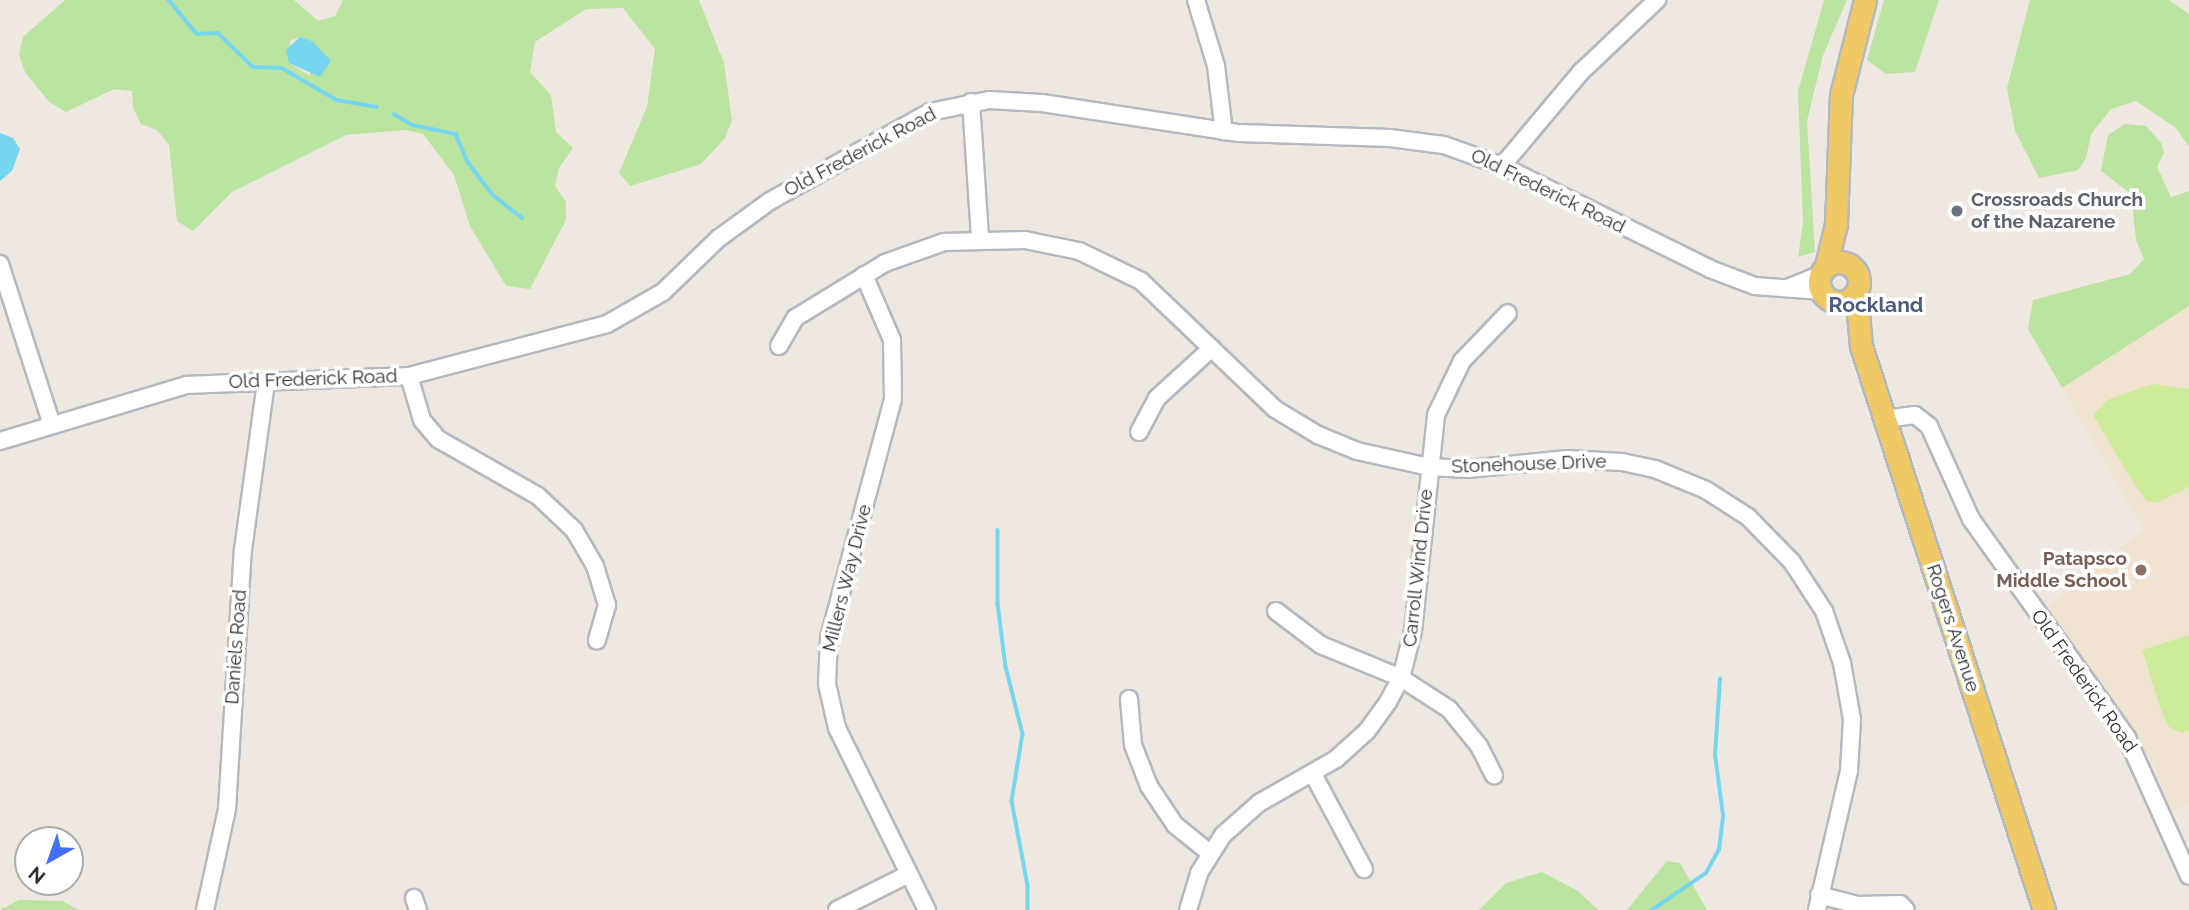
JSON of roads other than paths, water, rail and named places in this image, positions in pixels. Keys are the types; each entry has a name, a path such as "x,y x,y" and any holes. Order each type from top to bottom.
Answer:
{"main road":[{"path":"1825,283 1836,224 1841,95 1865,0"},
{"path":"1825,283 1844,301 1856,292 1858,278 1836,224"},
{"path":"1825,283 1836,262 1851,265"},
{"name":"Rogers Avenue","path":"1825,283 1861,346 2044,910"},
{"name":"Rogers Avenue","path":"1856,292 1861,346"}],"street":[{"path":"1196,0 1216,66 1224,132"},
{"path":"1502,166 1581,72 1657,0"},
{"path":"971,102 980,237"},
{"name":"Old Frederick Road","path":"0,441 187,385 410,376 577,333 630,314 663,292 719,238 769,201 897,128 930,112 971,102 1031,102 1224,132 1418,141 1502,166 1710,269 1755,286 1786,289 1825,283"},
{"name":"Stonehouse Drive","path":"779,346 794,318 864,275 914,251 980,237 1054,244 1102,260 1158,294 1257,395 1308,430 1376,457 1429,467 1468,469 1567,459 1622,462 1655,469 1706,490 1770,537 1824,611 1849,691 1849,771 1818,903"},
{"path":"0,264 52,425"},
{"name":"Millers Way Drive","path":"864,275 892,340 894,389 829,638 827,684 837,728 927,910"},
{"name":"Carroll Wind Drive","path":"1188,910 1210,853 1246,813 1313,774 1367,731 1401,678 1413,631 1436,415 1452,377 1508,313"},
{"path":"1139,432 1157,398 1212,348"},
{"path":"410,376 422,420 438,439 538,496 574,530 595,566 607,605 597,641"},
{"name":"Daniels Road","path":"205,910 227,809 243,550 266,383"},
{"name":"Old Frederick Road","path":"1886,419 1915,415 1929,426 1971,519 2127,738 2189,876"},
{"path":"1276,611 1321,645 1401,678 1449,709 1479,746 1494,775"},
{"path":"1129,699 1133,744 1149,786 1175,825 1210,853"},
{"path":"1313,774 1364,869"},
{"path":"837,910 909,874"},
{"path":"1818,903 1900,904 1906,910"}],"water":[{"path":"300,37 312,41 331,61 320,77 289,63 286,50"},
{"path":"0,133 13,138 20,149 12,171 0,181"}],"waterway":[{"path":"169,0 197,34 218,33 253,67 282,68 337,100 376,107"},
{"path":"394,114 412,125 456,134 468,162 493,195 522,218"},
{"path":"998,530 998,604 1006,667 1023,734 1012,801 1028,886 1028,910"},
{"path":"1652,910 1706,873 1719,850 1723,815 1715,755 1720,679"}],"place":[{"name":"Crossroads Church of the Nazarene","path":"1957,211"},
{"name":"Patapsco Middle School","path":"2141,570"}],"district":[{"name":"Rockland","path":"1876,305"}]}
